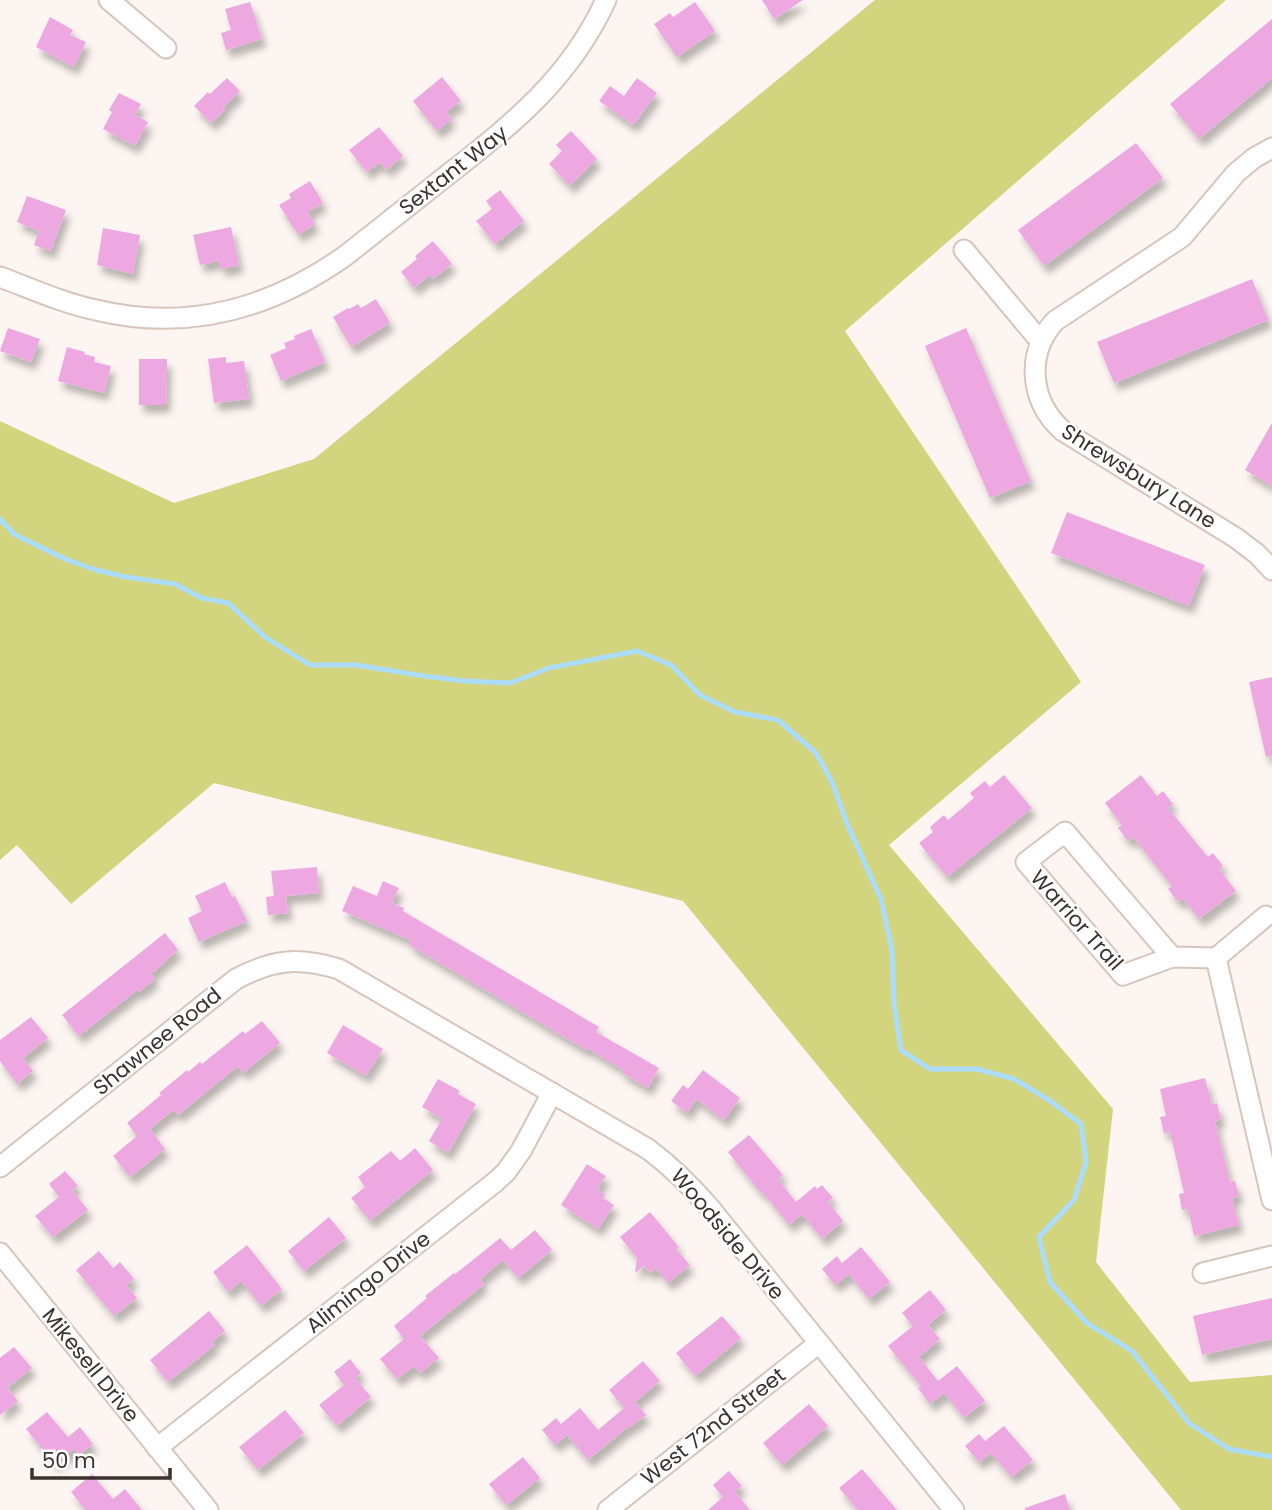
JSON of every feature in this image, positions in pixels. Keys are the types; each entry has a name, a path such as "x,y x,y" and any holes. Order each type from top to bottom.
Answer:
{"street":[{"path":"109,0 166,48"},
{"name":"Sextant Way","path":"0,277 86,308 120,316 146,318 199,317 225,312 264,301 292,289 323,271 508,128 564,69 595,23 606,0"},
{"path":"964,250 1041,342 1055,321 1182,237 1236,173 1272,148"},
{"name":"Shrewsbury Lane","path":"1041,342 1034,365 1037,390 1043,406 1063,431 1236,538 1272,569"},
{"name":"Warrior Trail","path":"1172,957 1065,832 1026,862 1123,975 1172,957 1216,957"},
{"path":"1266,916 1216,957 1272,1200"},
{"name":"Shawnee Road","path":"0,1167 236,979 267,965 293,961 332,967"},
{"name":"Woodside Drive","path":"332,967 346,972 648,1149 682,1177 954,1510"},
{"name":"Alimingo Drive","path":"157,1448 494,1183 521,1151 552,1093"},
{"name":"Mikesell Drive","path":"0,1254 208,1510"},
{"path":"1203,1273 1272,1256"},
{"name":"West 72nd Street","path":"608,1510 819,1343"}],"green space":[{"path":"875,0 1226,0 845,331 1081,682 889,845 1113,1109 1096,1262 1190,1382 1272,1375 1272,1510 1181,1510 683,901 214,783 71,904 17,845 0,860 0,421 174,503 314,459"}],"building":[{"path":"762,0 803,0 774,19"},
{"path":"250,2 262,39 226,50 221,33 231,30 225,9"},
{"path":"695,2 715,31 677,57 654,24 670,13 673,17"},
{"path":"50,17 73,30 70,35 86,42 74,67 36,47"},
{"path":"1272,19 1272,78 1199,139 1170,104"},
{"path":"442,77 461,101 446,112 452,119 437,131 413,101"},
{"path":"227,78 240,91 211,123 194,106"},
{"path":"637,78 657,93 633,125 599,101 610,86 624,96"},
{"path":"119,93 141,104 135,115 148,122 135,146 103,129 112,112 109,110"},
{"path":"379,127 403,156 386,170 380,162 367,172 349,150"},
{"path":"571,131 597,159 570,186 549,164 562,151 556,145"},
{"path":"1136,143 1163,178 1044,266 1018,230"},
{"path":"310,181 323,203 308,212 315,224 298,235 279,205 291,198 289,194"},
{"path":"500,190 524,221 495,244 476,221 492,209 486,201"},
{"path":"27,196 66,210 51,251 34,245 39,231 17,222"},
{"path":"231,227 239,265 221,269 219,261 200,265 193,235"},
{"path":"103,228 140,235 133,274 97,265"},
{"path":"433,241 452,264 433,279 430,275 414,288 401,272"},
{"path":"1252,279 1268,320 1114,383 1097,342"},
{"path":"376,299 390,323 351,347 333,317 358,304 361,308"},
{"path":"8,328 40,339 31,362 0,351"},
{"path":"966,328 1031,481 990,498 925,346"},
{"path":"311,329 325,362 281,381 270,355 286,348 284,343 295,339 294,336"},
{"path":"67,347 95,357 94,362 111,366 104,393 58,381"},
{"path":"226,357 226,363 244,361 249,399 214,403 208,359"},
{"path":"139,359 167,359 166,405 139,405"},
{"path":"1272,423 1272,486 1245,470"},
{"path":"1067,512 1205,565 1189,606 1051,553"},
{"path":"1272,677 1272,756 1266,757 1249,682"},
{"path":"1004,775 1032,808 947,877 919,843 933,832 930,827 944,815 948,820 974,798 970,793 985,781 990,787"},
{"path":"1141,775 1157,796 1163,791 1173,804 1168,808 1208,857 1213,853 1223,866 1219,869 1236,891 1199,919 1183,898 1178,902 1168,889 1172,886 1133,837 1128,841 1118,828 1122,825 1105,803"},
{"path":"317,867 319,893 286,896 288,913 268,915 266,897 274,896 271,871"},
{"path":"383,881 399,888 392,903 404,908 403,911 599,1027 596,1032 659,1068 648,1088 587,1048 586,1050 408,944 410,940 342,911 353,886 377,896"},
{"path":"225,882 247,921 199,942 188,918 202,911 195,896"},
{"path":"165,933 178,950 151,974 155,979 79,1036 62,1015"},
{"path":"31,1017 48,1038 23,1058 33,1071 17,1084 0,1061 0,1040"},
{"path":"262,1021 280,1043 243,1073 238,1066 178,1115 173,1110 150,1129 165,1149 130,1177 113,1156 137,1136 127,1123 187,1070 188,1072 200,1062 202,1064 243,1031 245,1034"},
{"path":"343,1025 383,1049 366,1076 327,1053"},
{"path":"703,1070 740,1098 724,1120 696,1099 687,1113 671,1101 683,1085 688,1089"},
{"path":"1205,1078 1212,1105 1217,1103 1221,1119 1215,1121 1230,1182 1235,1181 1239,1196 1232,1198 1239,1225 1194,1236 1188,1209 1182,1210 1179,1194 1184,1193 1170,1132 1164,1133 1160,1117 1166,1116 1160,1089"},
{"path":"438,1079 476,1104 448,1153 429,1141 442,1119 422,1107"},
{"path":"749,1135 783,1175 778,1179 796,1202 815,1186 817,1189 822,1185 833,1198 828,1202 843,1221 822,1239 802,1214 789,1225 728,1152"},
{"path":"415,1148 433,1170 370,1221 351,1198 365,1187 358,1177 391,1151 400,1161"},
{"path":"587,1164 606,1176 597,1190 614,1205 598,1229 561,1205"},
{"path":"65,1171 78,1186 72,1190 88,1210 53,1237 35,1216 59,1197 49,1184"},
{"path":"650,1212 690,1265 668,1283 656,1268 650,1273 644,1266 635,1273 637,1258 620,1237"},
{"path":"329,1217 346,1238 304,1271 288,1251"},
{"path":"535,1230 552,1250 518,1278 503,1260 480,1279 484,1284 420,1336 439,1358 420,1373 414,1366 397,1379 380,1359 404,1339 394,1326 427,1298 425,1296 500,1238 511,1250"},
{"path":"247,1245 282,1289 261,1306 241,1281 228,1292 213,1272"},
{"path":"861,1247 890,1282 869,1299 849,1274 835,1285 822,1269 837,1256 842,1263"},
{"path":"99,1251 113,1268 120,1262 134,1279 126,1285 137,1298 114,1316 76,1270"},
{"path":"930,1290 946,1310 928,1325 940,1339 919,1357 938,1381 957,1366 985,1401 964,1418 944,1393 930,1404 918,1388 921,1386 888,1346 913,1326 902,1313"},
{"path":"1272,1298 1272,1339 1202,1355 1193,1316"},
{"path":"209,1311 225,1331 212,1342 215,1345 168,1382 150,1360"},
{"path":"722,1316 741,1338 695,1376 676,1353"},
{"path":"14,1347 32,1368 7,1388 18,1401 0,1415 0,1358"},
{"path":"350,1359 361,1373 355,1378 371,1397 337,1426 319,1405 344,1385 334,1372"},
{"path":"643,1361 660,1381 635,1402 646,1415 588,1460 567,1435 555,1445 542,1430 556,1418 561,1424 580,1408 598,1430 624,1408 609,1390"},
{"path":"809,1404 828,1426 782,1465 763,1443"},
{"path":"285,1410 304,1433 258,1470 239,1447"},
{"path":"47,1412 68,1437 80,1427 93,1444 79,1455 74,1449 55,1464 26,1429"},
{"path":"1004,1426 1033,1460 1011,1477 991,1453 979,1462 965,1446 979,1434 985,1441"},
{"path":"523,1457 540,1478 506,1505 489,1484"},
{"path":"862,1469 897,1510 858,1510 839,1488"},
{"path":"729,1471 742,1486 735,1492 750,1510 708,1510 723,1497 713,1485"},
{"path":"92,1474 113,1499 125,1489 142,1510 86,1510 71,1492"},
{"path":"1065,1494 1070,1510 1025,1510 1025,1508"}],"waterway":[{"path":"0,519 14,534 65,559 126,577 175,584 202,598 228,603 265,637 310,665 356,665 465,681 510,683 549,668 637,651 671,665 700,695 735,712 778,720 816,753 832,782 848,826 881,899 892,950 894,1004 901,1050 930,1069 977,1069 1014,1079 1081,1124 1086,1162 1074,1200 1039,1237 1050,1282 1087,1323 1132,1351 1189,1423 1229,1449 1272,1457"}]}
